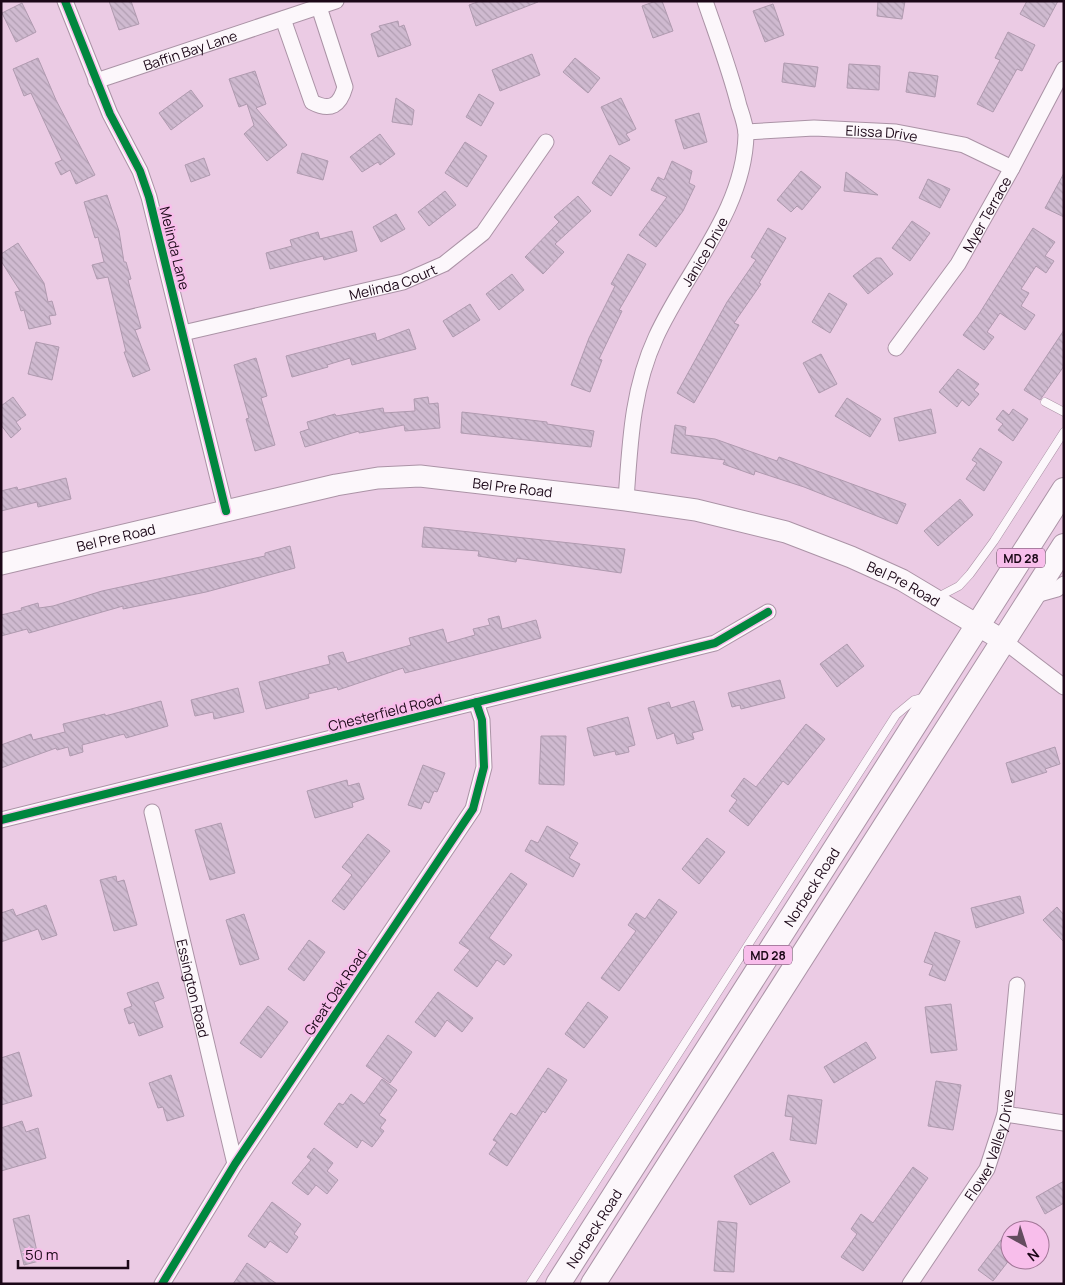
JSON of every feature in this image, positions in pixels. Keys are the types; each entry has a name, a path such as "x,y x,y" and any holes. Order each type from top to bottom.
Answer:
{"main road":[{"name":"Bel Pre Road","path":"1,564 226,511 378,478 420,476 696,510 786,532 851,557 902,580 1004,641"},
{"name":"Norbeck Road","path":"558,1284 1064,490"},
{"name":"MD 28","path":"593,1284 1064,546"}],"street":[{"name":"Melinda Lane","path":"65,1 110,114 140,171 149,197 226,511"},
{"name":"Baffin Bay Lane","path":"96,80 336,1"},
{"name":"Janice Drive","path":"626,500 633,410 639,378 656,336 733,198 744,162 746,132 706,1"},
{"path":"283,19 312,102 321,107 332,106 341,100 345,87 319,7"},
{"name":"Myer Terrace","path":"896,348 958,264 1012,168 1064,69"},
{"name":"Elissa Drive","path":"746,132 814,128 896,132 964,145 1012,168"},
{"name":"Melinda Court","path":"183,333 403,282 444,264 483,233 546,142"},
{"path":"1032,596 1057,589 1064,584"},
{"name":"Chesterfield Road","path":"1,820 715,642 768,612"},
{"path":"1004,641 1064,687"},
{"name":"Great Oak Road","path":"162,1284 235,1164 473,809 484,767 482,720 476,702"},
{"name":"Essington Road","path":"152,812 235,1164"},
{"name":"Flower Valley Drive","path":"910,1284 987,1170 1005,1114 1017,985"},
{"path":"1005,1114 1064,1123"}],"lane":[{"path":"1045,402 1064,412"},
{"path":"934,599 959,586 970,574 994,541 1064,432"},
{"path":"530,1284 896,715 914,700 934,694"}],"building":[{"path":"109,1 131,1 139,24 119,30"},
{"path":"480,1 538,2 476,26 469,5"},
{"path":"662,1 673,31 653,38 642,6"},
{"path":"878,1 905,1 902,19 877,16"},
{"path":"1027,1 1058,1 1044,27 1020,14"},
{"path":"22,3 36,32 16,42 2,13"},
{"path":"773,4 784,35 765,42 753,11"},
{"path":"398,21 399,27 404,25 411,45 378,57 371,34 381,30 379,26"},
{"path":"1008,32 1035,45 1022,71 1017,69 993,112 977,104 1000,60 995,58"},
{"path":"532,54 540,75 500,91 492,70"},
{"path":"38,58 56,100 95,175 76,184 70,170 61,175 55,163 62,160 31,93 24,96 13,69"},
{"path":"575,58 600,78 588,93 563,72"},
{"path":"784,63 818,67 815,87 782,82"},
{"path":"849,64 880,66 879,90 847,88"},
{"path":"255,71 266,104 256,108 287,145 267,161 244,134 254,125 247,104 239,107 229,79"},
{"path":"909,72 938,76 935,97 906,92"},
{"path":"191,90 203,106 171,130 159,113"},
{"path":"479,94 494,103 481,126 466,117"},
{"path":"396,98 414,110 412,125 392,122"},
{"path":"621,98 636,129 626,134 630,140 619,145 601,107"},
{"path":"699,113 707,142 684,149 675,120"},
{"path":"380,134 395,154 380,165 378,162 362,172 350,157"},
{"path":"465,142 487,156 467,187 445,173"},
{"path":"302,153 328,161 323,180 297,173"},
{"path":"610,155 630,168 611,196 592,183"},
{"path":"204,158 210,175 191,182 185,165"},
{"path":"672,161 692,171 689,183 695,186 683,211 656,247 639,235 667,197 651,190 658,177 664,180"},
{"path":"801,171 821,187 802,210 797,206 791,212 777,200"},
{"path":"846,172 878,195 844,191"},
{"path":"1064,173 1064,217 1045,208"},
{"path":"928,179 950,189 940,208 919,198"},
{"path":"445,191 456,205 429,226 418,212"},
{"path":"107,195 119,231 124,262 126,262 131,279 128,280 141,328 135,330 150,370 133,377 124,352 126,352 108,277 97,279 92,265 104,262 98,237 95,238 84,202"},
{"path":"578,196 591,211 555,244 564,252 543,274 525,257 559,222 554,217"},
{"path":"396,214 405,229 381,242 373,227"},
{"path":"912,221 930,233 910,261 892,248"},
{"path":"768,228 786,238 759,283 761,284 734,323 739,325 694,403 677,393 727,302 756,260 751,257"},
{"path":"1033,228 1055,242 1045,256 1054,261 1046,273 1036,266 1021,289 1029,293 1021,306 1035,315 1025,330 1000,313 987,332 994,337 984,350 963,335 979,314"},
{"path":"352,231 357,251 324,260 323,256 270,269 266,253 292,246 290,240 318,232 320,239"},
{"path":"18,243 44,283 48,302 52,301 56,315 49,316 51,324 29,329 24,310 21,311 15,292 20,291 1,261 1,254"},
{"path":"628,254 646,264 619,310 622,311 599,359 602,360 590,392 571,385 589,338 615,286 611,284"},
{"path":"876,258 881,258 893,274 868,294 853,276"},
{"path":"512,274 524,290 499,310 486,294"},
{"path":"829,293 847,304 830,333 812,322"},
{"path":"470,304 480,320 453,337 443,321"},
{"path":"409,329 416,349 352,365 350,358 327,365 328,367 292,377 286,356 375,333 377,341"},
{"path":"1064,330 1064,366 1040,400 1024,390"},
{"path":"36,342 59,347 52,380 28,374"},
{"path":"821,354 837,384 819,393 803,363"},
{"path":"256,358 267,396 261,398 275,445 255,451 246,419 249,418 234,365"},
{"path":"958,369 979,384 974,390 979,394 969,406 962,400 957,407 939,392"},
{"path":"13,397 26,415 16,422 21,429 11,438 1,425 1,406"},
{"path":"428,397 429,404 438,403 440,428 405,431 404,425 359,433 359,431 305,447 300,432 309,429 307,422 335,414 336,416 383,408 384,413 415,411 414,399"},
{"path":"847,398 881,419 870,437 835,416"},
{"path":"931,409 936,433 899,441 894,418"},
{"path":"1013,409 1028,419 1013,441 998,430 1003,424 996,419 1003,410 1009,415"},
{"path":"462,412 547,422 547,424 594,431 591,447 461,433"},
{"path":"675,425 686,427 685,435 715,439 777,461 779,457 906,504 897,524 804,487 755,471 754,475 723,464 725,460 671,453"},
{"path":"980,448 1002,462 984,491 966,479 977,463 972,460"},
{"path":"66,478 71,499 38,507 37,502 1,511 1,491 17,487 18,490"},
{"path":"960,499 973,515 938,546 924,531"},
{"path":"424,527 625,549 621,573 517,558 516,562 478,556 479,551 422,547"},
{"path":"290,546 295,568 206,592 123,609 123,606 29,633 27,629 1,636 1,615 22,610 21,608 38,603 39,608 53,606 102,591 265,556 265,553"},
{"path":"499,616 502,629 536,620 541,638 405,673 403,668 338,690 337,687 308,694 309,698 266,709 259,682 330,664 328,656 343,652 347,663 411,645 409,638 443,629 447,643 475,635 473,629 490,625 488,619"},
{"path":"847,644 864,666 837,687 820,664"},
{"path":"780,680 785,698 741,709 740,705 732,707 728,693"},
{"path":"238,688 244,712 214,719 213,712 195,716 191,700"},
{"path":"161,701 168,726 126,738 124,734 82,745 83,752 70,756 68,747 57,750 56,748 1,768 1,745 31,734 33,740 65,732 63,724 105,714 105,716"},
{"path":"694,701 703,730 692,733 694,739 677,744 674,733 657,739 648,708 669,702 671,708"},
{"path":"628,717 635,745 628,747 629,752 616,755 615,751 594,756 587,728"},
{"path":"806,724 825,739 788,785 783,781 748,826 729,811 737,800 731,796 744,778 756,787"},
{"path":"541,736 566,736 564,785 539,784"},
{"path":"1055,747 1060,764 1045,769 1047,772 1012,783 1006,763"},
{"path":"423,765 445,773 437,792 434,791 429,803 424,801 421,809 408,805"},
{"path":"347,780 348,786 359,783 364,799 352,803 353,807 315,818 307,791"},
{"path":"221,823 235,873 210,880 195,830"},
{"path":"547,826 578,843 569,858 580,864 573,877 525,851 531,840 538,843"},
{"path":"368,834 390,851 344,910 332,901 352,875 342,867"},
{"path":"707,838 725,852 699,884 682,869"},
{"path":"511,873 527,884 489,938 512,955 504,965 497,960 477,987 454,970 470,950 459,943"},
{"path":"116,876 117,882 124,880 137,925 114,931 100,880"},
{"path":"1020,896 1024,913 976,928 971,908"},
{"path":"659,899 677,912 619,991 601,978 636,931 628,925 636,913 645,919"},
{"path":"46,905 57,935 42,940 38,929 1,942 1,913 13,909 16,916"},
{"path":"1057,907 1064,915 1064,942 1043,920"},
{"path":"244,914 259,959 240,965 226,920"},
{"path":"935,932 960,941 945,981 929,975 933,965 924,962"},
{"path":"309,940 325,952 304,981 288,969"},
{"path":"158,982 164,998 154,1002 163,1027 139,1036 134,1022 129,1024 124,1009 132,1006 127,993"},
{"path":"438,992 473,1018 462,1032 447,1020 435,1037 415,1022"},
{"path":"588,1002 608,1017 584,1048 565,1034"},
{"path":"951,1004 957,1050 931,1053 925,1007"},
{"path":"268,1006 288,1022 261,1058 240,1043"},
{"path":"388,1035 412,1052 390,1083 366,1066"},
{"path":"866,1042 876,1058 834,1083 824,1067"},
{"path":"19,1052 32,1096 1,1105 1,1058"},
{"path":"548,1068 567,1080 545,1113 543,1111 507,1166 489,1154 497,1142 493,1140 511,1113 516,1116"},
{"path":"171,1075 184,1116 167,1121 163,1107 158,1108 149,1083"},
{"path":"382,1079 397,1090 379,1115 386,1120 380,1128 384,1131 372,1147 362,1140 357,1148 324,1124 339,1103 343,1105 351,1094 364,1104"},
{"path":"936,1081 961,1085 953,1130 928,1126"},
{"path":"788,1095 822,1100 816,1144 790,1140 793,1117 785,1116"},
{"path":"22,1121 26,1132 38,1128 46,1158 1,1171 1,1128"},
{"path":"314,1148 333,1163 327,1171 338,1180 327,1194 316,1185 308,1195 292,1183 311,1160 307,1157"},
{"path":"773,1152 790,1182 750,1205 734,1176"},
{"path":"913,1167 928,1178 863,1271 841,1257 857,1234 851,1229 861,1214 873,1223"},
{"path":"1064,1181 1064,1203 1045,1214 1036,1197"},
{"path":"272,1202 301,1224 294,1234 298,1237 287,1253 270,1241 265,1248 248,1236"},
{"path":"29,1215 39,1261 24,1265 13,1219"},
{"path":"718,1221 737,1223 734,1272 714,1271"},
{"path":"1000,1241 1002,1270 993,1281 978,1270"},
{"path":"247,1263 277,1284 233,1284"}],"cycle path":[{"path":"65,1 110,114 140,171 149,197 226,511"},
{"path":"1,820 715,643 768,612"},
{"path":"162,1284 235,1164 473,809 484,767 482,720 476,702"}]}
